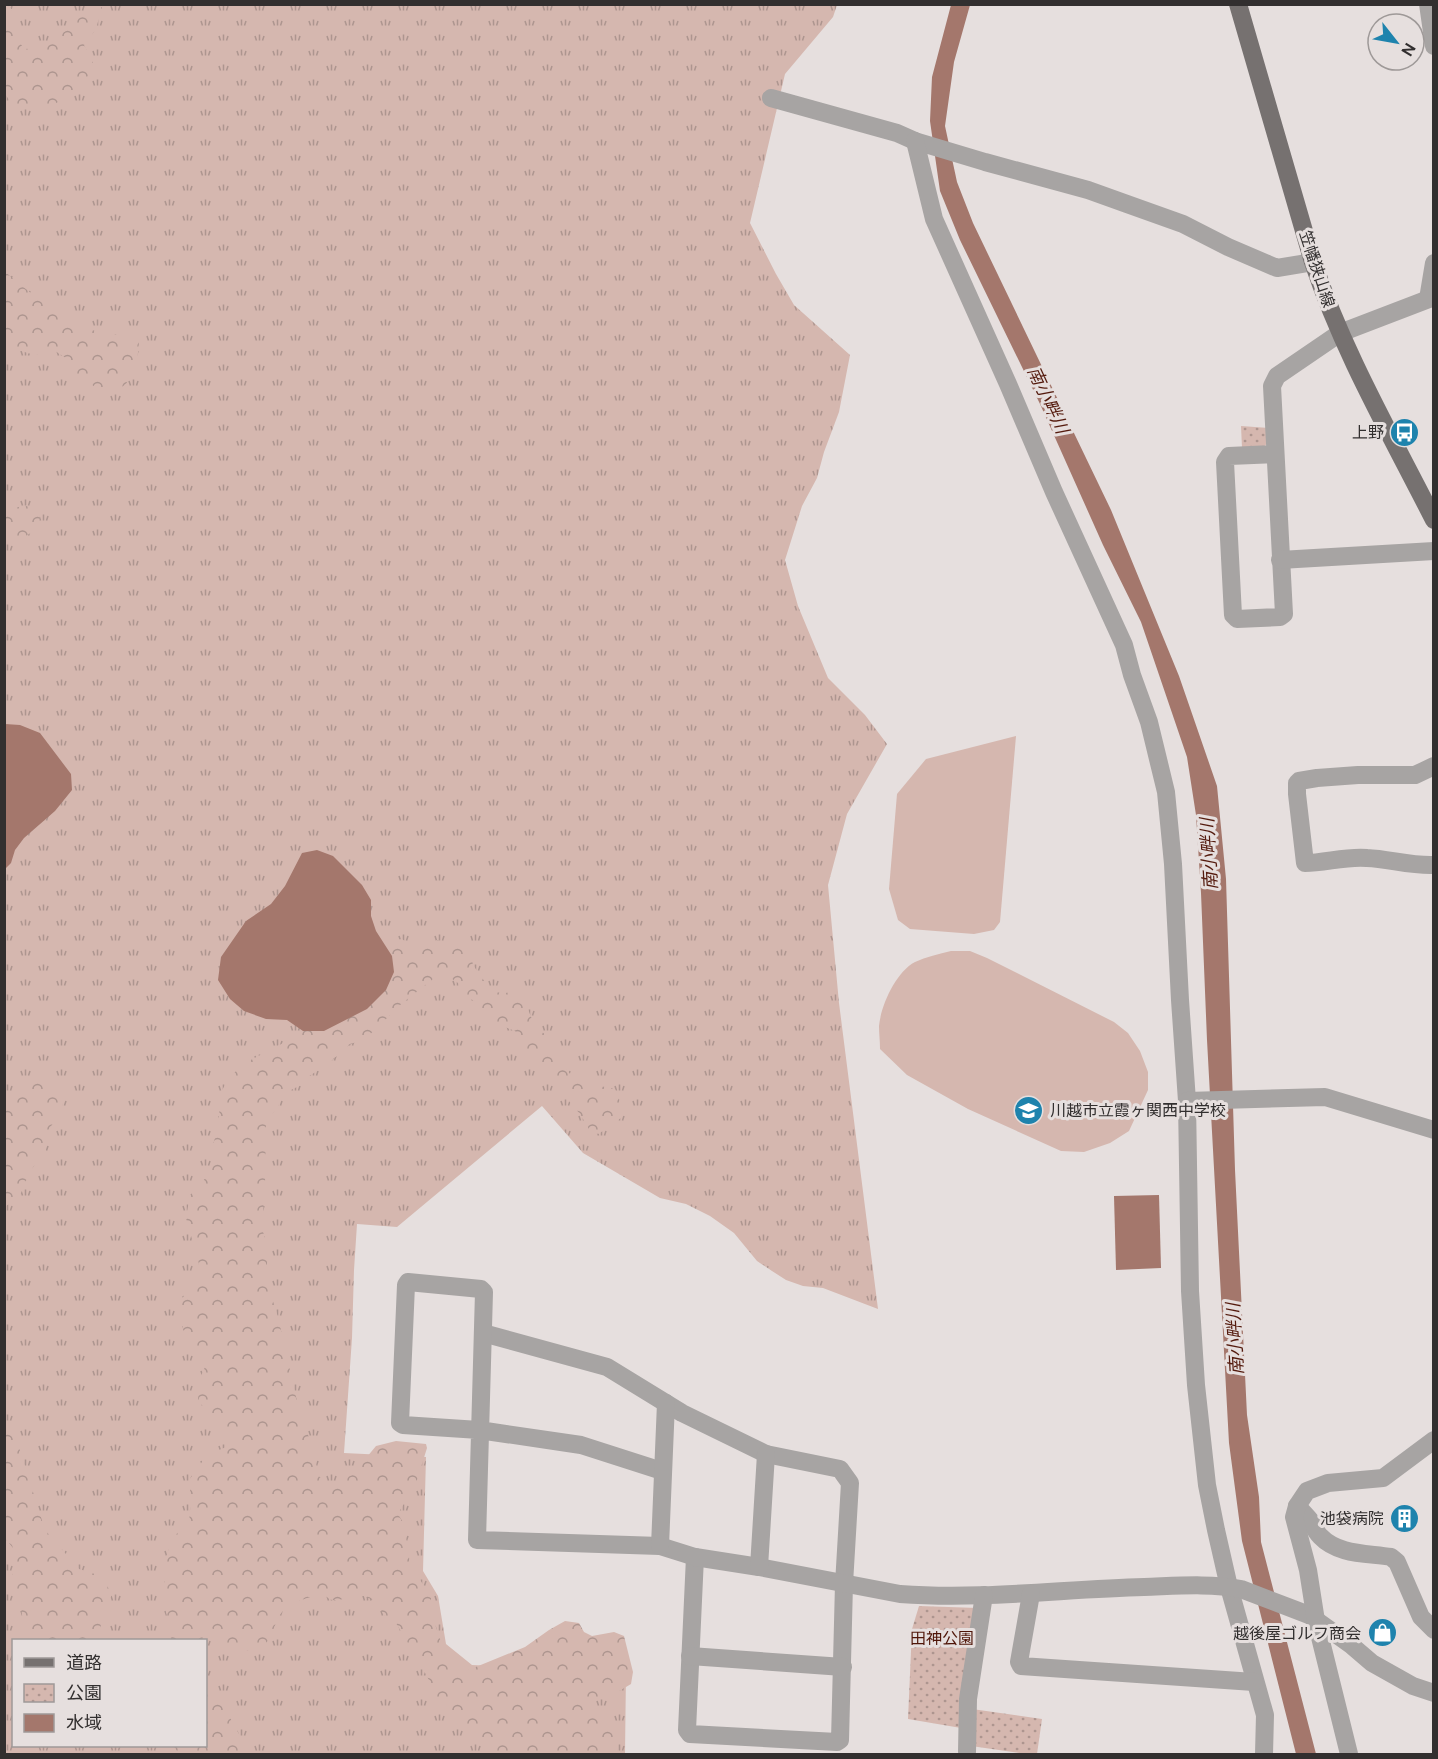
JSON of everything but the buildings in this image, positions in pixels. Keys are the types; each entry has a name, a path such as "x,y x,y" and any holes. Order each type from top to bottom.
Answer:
{"main road":[{"name":"笠幡狭山線","path":"1238,4 1324,296 1340,333 1434,520"}],"street":[{"path":"1428,4 1434,46"},
{"path":"771,98 1088,190 1183,224 1277,268 1313,262"},
{"path":"920,142 934,219 1124,645 1149,722 1166,792 1173,864 1180,1000 1191,1101 1190,1291 1196,1385 1207,1485 1235,1588 1254,1682 1265,1715 1264,1755"},
{"path":"1275,454 1229,456 1225,462 1233,615 1237,619 1280,617 1284,614 1272,386 1277,376 1340,333 1431,298 1434,263"},
{"path":"1280,560 1434,551"},
{"path":"1434,766 1416,775 1358,775 1317,778 1297,783 1305,863 1366,858 1421,866 1434,865"},
{"path":"1191,1101 1326,1097 1434,1130"},
{"path":"662,1471 581,1445 479,1430 400,1423 406,1285 408,1282 481,1288 484,1292 479,1430 477,1540 660,1546 695,1557 900,1594 1031,1594 1209,1585 1235,1588 1313,1618 1352,1645 1372,1663 1413,1686 1434,1693"},
{"path":"483,1333 607,1367 682,1413 766,1454 840,1469 850,1483 844,1584 840,1740 837,1742 746,1746 690,1734 687,1730 695,1557"},
{"path":"660,1546 666,1403"},
{"path":"1349,1755 1313,1618 1308,1570 1294,1517 1297,1506 1307,1491 1328,1483 1383,1478 1434,1440"},
{"path":"759,1567 766,1454"},
{"path":"1297,1506 1317,1533 1334,1547 1343,1551 1391,1557 1397,1562 1421,1617 1434,1630"},
{"path":"1031,1594 1019,1662 1021,1666 1254,1682"},
{"path":"972,1754 968,1699 984,1595"},
{"path":"690,1656 843,1667"}],"green space":[{"path":"4,5 12,9 11,29 24,49 41,48 71,28 83,12 102,7 96,29 84,45 95,67 77,90 42,112 12,104 5,94"},
{"path":"5,5 837,5 833,17 785,74 750,223 794,305 850,355 839,412 817,478 802,506 785,560 798,606 828,678 865,715 887,744 847,814 828,885 839,1003 878,1309 823,1288 803,1286 786,1280 757,1261 734,1233 710,1216 686,1204 660,1198 583,1153 542,1106 397,1227 357,1224 344,1453 426,1457 423,1571 438,1596 446,1644 472,1665 626,1672 625,1754 5,1754"},
{"path":"5,272 32,294 85,327 105,335 132,334 139,342 137,363 126,384 110,395 76,376 69,360 55,351 34,355 6,346 4,342"},
{"path":"1241,426 1269,428 1269,439 1264,448 1242,448"},
{"path":"4,499 9,508 28,506 39,510 37,529 13,544 5,543"},
{"path":"1016,736 1000,922 994,930 974,934 910,929 898,920 889,889 897,794 926,759"},
{"path":"402,939 412,947 427,947 437,940 470,951 473,965 492,992 506,993 514,990 522,994 535,1027 553,1040 558,1057 575,1081 615,1089 625,1114 598,1134 589,1129 561,1088 531,1058 523,1039 515,1031 497,1024 482,1012 475,1001 463,996 458,983 448,976 433,979 400,1005 365,1038 349,1045 301,1085 285,1093 277,1108 266,1121 262,1228 267,1246 267,1272 271,1295 296,1397 316,1460 317,1475 330,1484 352,1475 376,1446 396,1441 426,1444 427,1448 417,1480 398,1514 404,1524 410,1564 431,1597 431,1612 443,1648 466,1671 525,1647 565,1621 579,1623 584,1632 592,1636 614,1632 624,1636 633,1672 631,1684 616,1693 600,1697 590,1707 590,1713 598,1721 617,1733 617,1754 491,1754 487,1740 470,1737 459,1722 439,1703 432,1692 430,1682 396,1623 384,1615 375,1601 359,1594 335,1600 320,1595 291,1604 277,1620 268,1641 254,1650 236,1651 226,1648 219,1642 209,1624 202,1635 203,1639 171,1639 165,1608 164,1563 173,1537 189,1523 191,1498 189,1480 207,1455 226,1447 226,1431 198,1401 199,1380 205,1367 183,1329 181,1300 192,1285 199,1264 186,1218 190,1195 212,1171 212,1148 218,1128 221,1092 229,1078 243,1064 287,1041 311,1024 375,961 388,941"},
{"path":"951,951 970,951 987,958 1114,1022 1128,1033 1140,1051 1148,1072 1148,1090 1129,1131 1110,1143 1084,1152 1061,1151 968,1109 907,1075 880,1049 880,1018 886,999 896,981 915,962"},
{"path":"37,1079 60,1083 64,1095 62,1110 45,1135 46,1151 30,1171 21,1193 5,1207 5,1101 16,1085"},
{"path":"5,1426 15,1435 45,1530 79,1569 101,1576 112,1594 101,1620 100,1639 40,1639 32,1634 23,1622 21,1607 14,1597 11,1582 16,1560 13,1548 5,1538"},
{"name":"田神公園","path":"919,1606 978,1608 961,1728 908,1719 912,1629"},
{"path":"207,1689 218,1693 230,1706 229,1716 244,1743 245,1754 180,1754 173,1747 207,1747"},
{"path":"972,1709 1042,1719 1037,1754 971,1746"}],"water":[{"name":"南小畔川","path":"951,5 970,5 954,62 945,126 957,182 973,223 1111,510 1179,676 1217,786 1226,879 1235,1170 1247,1415 1259,1497 1261,1542 1316,1754 1296,1754 1242,1541 1229,1443 1201,893 1196,815 1187,757 1141,622 1103,545 1040,404 960,240 940,191 930,121 932,77"},
{"path":"5,724 20,725 40,733 71,774 72,790 55,811 24,838 15,850 11,863 5,869"},
{"path":"317,850 333,856 362,885 371,900 371,916 376,931 392,956 394,972 386,990 367,1009 324,1031 303,1031 287,1020 266,1019 244,1011 230,999 218,980 221,957 246,921 271,904 285,886 302,853"},
{"path":"1159,1195 1161,1268 1116,1270 1114,1196"}],"place":[{"name":"上野","path":"1405,432"},
{"name":"川越市立霞ヶ関西中学校","path":"1029,1110"},
{"name":"池袋病院","path":"1405,1518"},
{"name":"越後屋ゴルフ商会","path":"1382,1633"}]}
